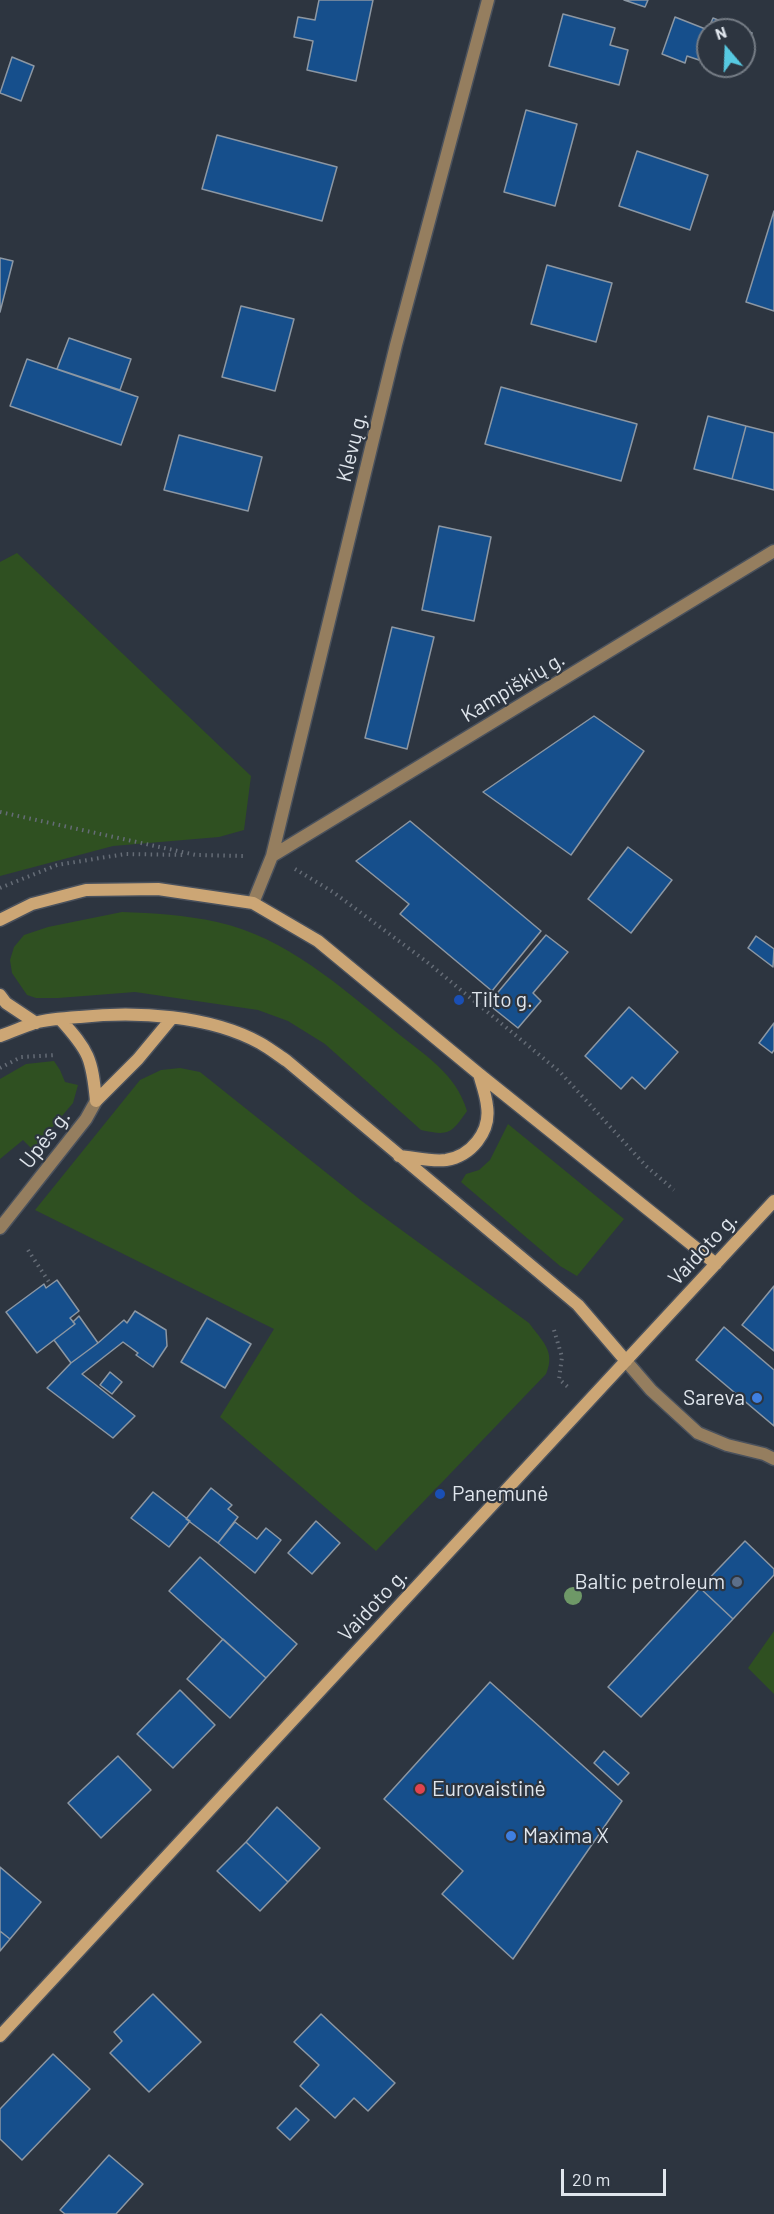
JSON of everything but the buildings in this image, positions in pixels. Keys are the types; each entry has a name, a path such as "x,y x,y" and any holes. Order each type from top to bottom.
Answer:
{"main road":[{"path":"0,920 32,904 86,890 158,889 253,903 318,941 479,1074 716,1264"},
{"path":"0,994 6,1003 36,1023"},
{"path":"0,1036 36,1023 60,1019 132,1015 207,1024 259,1043 287,1061 578,1305 626,1361"},
{"path":"96,1101 138,1059 172,1018"},
{"path":"60,1019 82,1043 89,1058 93,1069 96,1101"},
{"path":"399,1156 445,1160 466,1152 479,1141 485,1128 488,1108 479,1074"},
{"name":"Vaidoto g.","path":"0,2036 774,1201"}],"street":[{"name":"Klevų g.","path":"253,903 272,856 396,345 488,0"},
{"name":"Kampiškių g.","path":"272,856 774,551"},
{"name":"Upės g.","path":"0,1228 86,1119 96,1101"},
{"path":"626,1361 651,1390 698,1433 727,1445 764,1454 774,1460"}],"path":[{"path":"0,812 196,855 272,856 333,892 399,941 560,1072 646,1166 674,1190"},
{"path":"0,1068 21,1058 55,1054 69,1059 89,1058"},
{"path":"28,1250 51,1285"},
{"path":"554,1330 562,1356 559,1379 586,1404"}],"green space":[{"path":"17,553 251,776 244,830 219,837 113,846 0,876 0,562"},
{"path":"122,912 169,915 217,922 242,929 290,952 334,982 428,1057 455,1086 467,1111 453,1129 444,1133 421,1130 325,1044 288,1021 258,1010 135,992 58,998 36,998 27,995 12,973 10,960 14,947 24,935 48,927"},
{"path":"54,1061 65,1082 78,1085 73,1103 33,1150 23,1140 0,1159 0,1079 26,1064"},
{"path":"180,1068 200,1072 363,1202 529,1323 546,1347 549,1366 546,1374 376,1551 220,1417 274,1329 35,1210 140,1080 161,1070"},
{"path":"508,1124 624,1219 577,1276 560,1266 461,1182 466,1174 479,1170 490,1160"},
{"path":"774,1631 774,1694 748,1668"}],"place":[{"name":"Tilto g.","path":"459,1000"},
{"name":"Sareva","path":"757,1398"},
{"name":"Panemunė","path":"440,1494"},
{"name":"Baltic petroleum","path":"737,1582"},
{"name":"Eurovaistinė","path":"420,1789"},
{"name":"Maxima X","path":"511,1836"}]}
